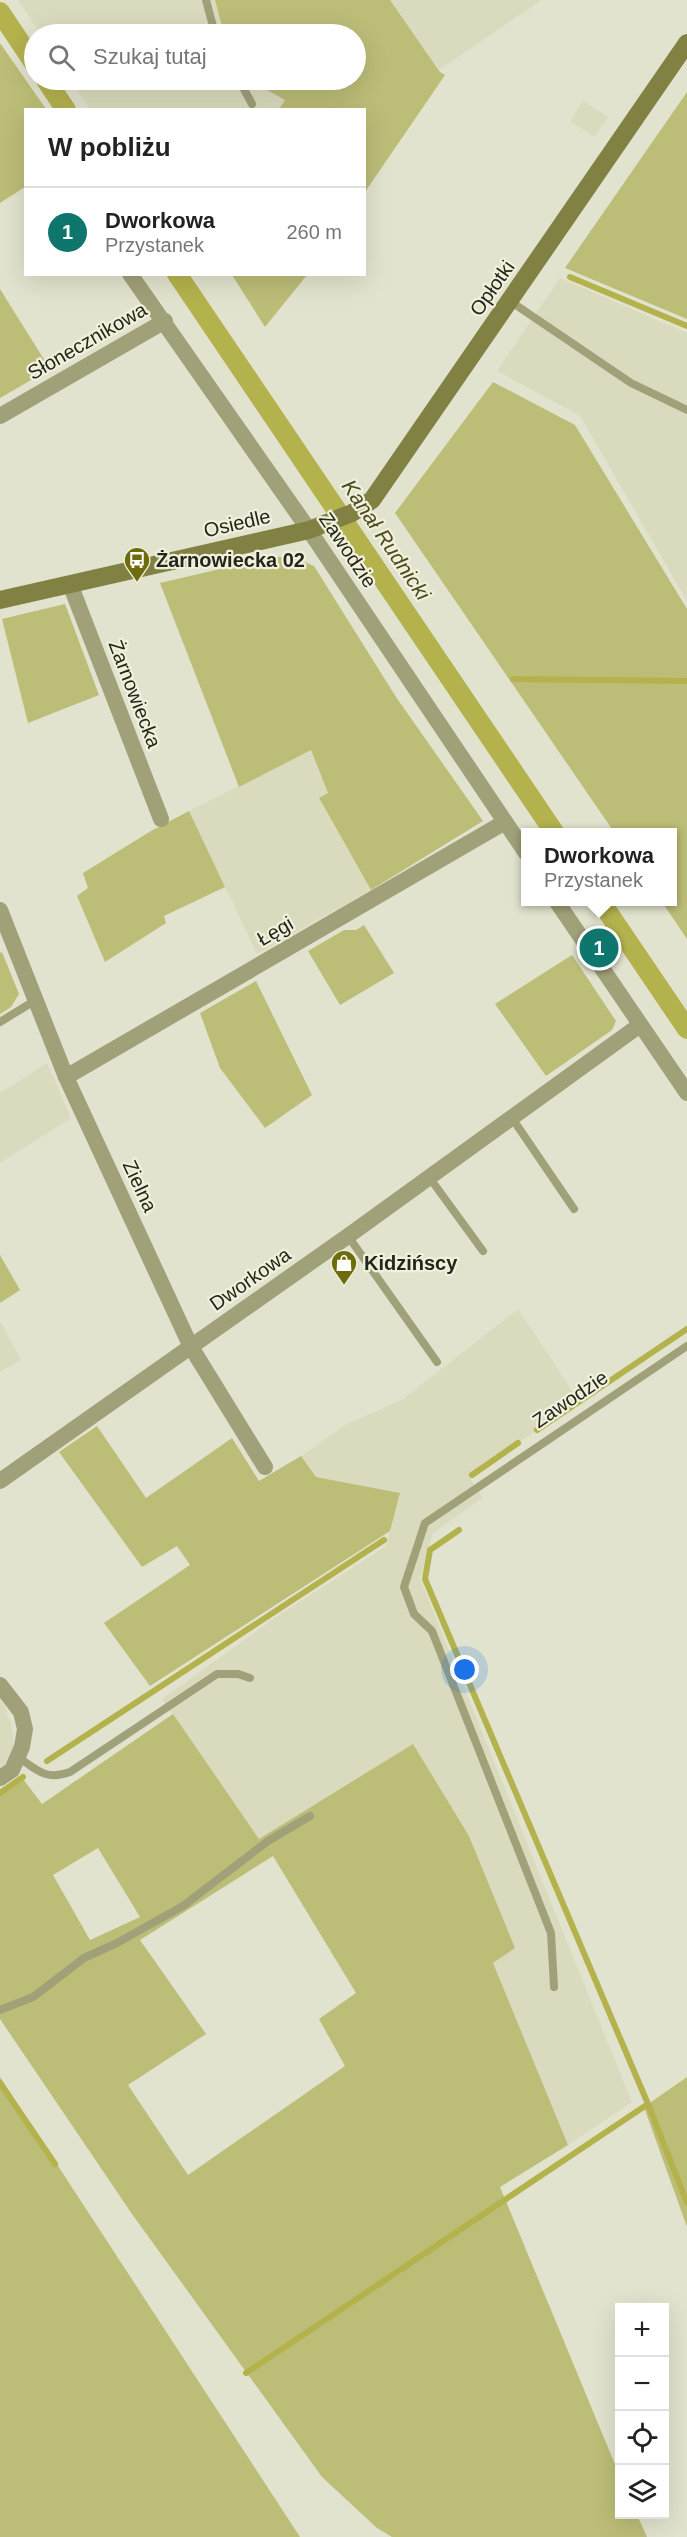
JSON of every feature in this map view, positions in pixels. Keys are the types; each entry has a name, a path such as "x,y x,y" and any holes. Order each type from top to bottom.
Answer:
{"street":[{"name":"Opłotki","path":"309,530 352,513 372,500 378,493 687,43"},
{"name":"Zawodzie","path":"131,276 309,530 521,847"},
{"name":"Słonecznikowa","path":"0,416 165,321"},
{"name":"Osiedle","path":"0,600 309,530"},
{"name":"Żarnowiecka","path":"70,584 161,819"},
{"name":"Łęgi","path":"66,1077 505,822"},
{"path":"560,906 687,1093"},
{"name":"Zielna","path":"0,910 66,1077 191,1347 265,1467"},
{"name":"Dworkowa","path":"0,1481 348,1236 640,1025"},
{"path":"0,1685 21,1712 25,1729 22,1747 12,1770 0,1778"}],"lane":[{"path":"206,0 212,24"},
{"path":"244,90 252,104"},
{"path":"510,302 631,383 687,410"},
{"path":"0,1022 36,1000"},
{"path":"512,1118 574,1209"},
{"path":"429,1177 483,1251"},
{"path":"348,1236 437,1362"},
{"name":"Zawodzie","path":"554,1987 551,1933 432,1631 414,1614 404,1587 425,1523 687,1346"},
{"path":"18,1757 44,1775 58,1777 70,1772 217,1674 238,1674 250,1678"},
{"path":"0,2010 33,1997 84,1958 117,1943 183,1906 268,1841 310,1816"}],"shaded area":[{"path":"18,0 215,0 221,24 34,24"},
{"path":"390,0 542,0 439,70"},
{"path":"77,90 267,90 286,100 280,108 89,108"},
{"path":"583,101 608,117 594,137 570,121"},
{"path":"560,278 687,333 687,601 580,416 497,371"},
{"path":"311,750 328,793 319,799 371,890 257,954 189,811"},
{"path":"47,1063 71,1118 0,1163 0,1093"},
{"path":"518,1309 579,1401 469,1476 483,1498 433,1533 420,1579 632,2102 568,2145 493,1963 515,1948 469,1836 413,1745 259,1840 162,1699 273,1619 386,1546 400,1493 316,1477 301,1456 345,1425 402,1400"},
{"path":"0,1321 21,1360 0,1372"},
{"path":"0,1700 5,1706 11,1724 14,1753 7,1766 0,1772"}],"green space":[{"path":"215,0 390,0 440,72 445,75 366,191 366,108 280,108 285,100 267,90 366,90 366,24 221,24"},
{"path":"0,43 24,77 24,90 33,90 45,108 24,108 24,188 0,203"},
{"path":"687,92 687,319 565,268"},
{"path":"233,276 306,276 265,327"},
{"path":"0,289 50,369 0,398"},
{"path":"493,382 575,425 687,609 687,939 665,906 677,906 677,828 611,828 395,513"},
{"path":"271,557 293,557 314,566 396,697 483,821 371,890 319,798 328,793 311,750 239,787 160,583"},
{"path":"65,604 99,695 28,723 2,619"},
{"path":"189,811 225,887 164,916 166,923 105,962 77,896 88,888 83,873 151,831"},
{"path":"364,925 394,973 340,1005 308,951 344,930 356,930"},
{"path":"2,952 19,994 11,1007 0,1014 0,953"},
{"path":"572,955 616,1021 612,1030 546,1076 495,1004"},
{"path":"256,981 312,1095 265,1128 220,1068 200,1013"},
{"path":"0,1255 20,1290 0,1303"},
{"path":"97,1426 146,1498 232,1438 259,1481 301,1456 316,1477 400,1493 390,1531 150,1686 104,1623 190,1565 177,1546 142,1567 59,1452"},
{"path":"173,1714 259,1839 413,1744 469,1836 515,1948 493,1963 568,2145 500,2187 615,2464 615,2519 639,2519 647,2537 392,2537 377,2528 322,2477 132,2214 0,2019 0,1795 23,1779 42,1804","holes":["98,1848 140,1917 90,1940 53,1875","273,1856 356,1993 319,2019 345,2066 188,2175 128,2085 206,2034 140,1940"]},
{"path":"0,2077 300,2537 0,2537"},
{"path":"687,2077 687,2227 644,2107"}],"waterway":[{"name":"Kanał Rudnicki","path":"0,12 24,48"},
{"name":"Kanał Rudnicki","path":"53,90 65,108"},
{"name":"Kanał Rudnicki","path":"178,276 551,828"},
{"path":"570,277 687,326"},
{"path":"513,679 686,681"},
{"name":"Kanał Rudnicki","path":"604,906 687,1029"},
{"path":"537,1430 687,1329"},
{"path":"472,1475 518,1443"},
{"path":"459,1530 430,1550 425,1579 648,2104 687,2203"},
{"path":"47,1761 384,1540"},
{"path":"0,1793 23,1777"},
{"path":"0,2083 55,2164"},
{"path":"246,2373 648,2104"}],"place":[{"name":"Żarnowiecka 02","path":"137,583"},
{"name":"Dworkowa","path":"599,948"},
{"name":"Kidzińscy","path":"344,1286"}]}
